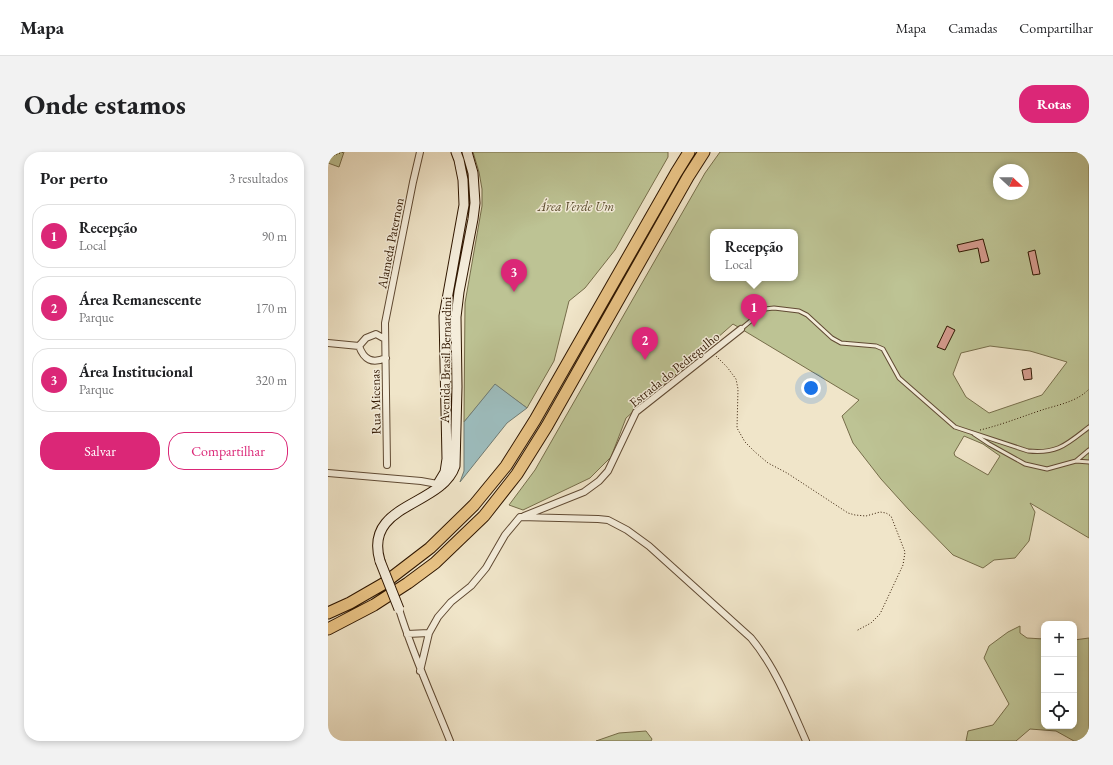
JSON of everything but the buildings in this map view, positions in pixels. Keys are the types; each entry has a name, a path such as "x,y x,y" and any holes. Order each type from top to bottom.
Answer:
{"highway":[{"path":"328,613 350,603 383,584 430,548 474,506 506,466 535,420 689,152"},
{"path":"328,629 374,606 414,579 435,563 484,516 516,474 547,426 688,177 704,152"}],"street":[{"name":"Alameda Paternon","path":"385,339 385,323 420,152"},
{"name":"Avenida Brasil Bernardini","path":"438,487 445,472 447,459 444,316 464,205 463,180 456,152"},
{"name":"Avenida Brasil Bernardini","path":"399,609 378,553 377,541 381,529 388,520 438,487 453,471 456,458 456,317 475,203 473,173 467,152"},
{"name":"Estrada do Pedregulho","path":"520,517 584,492 599,481 608,471 636,412 741,329"},
{"path":"359,346 366,338 376,334 385,339"},
{"name":"Rua Micenas","path":"385,339 387,465"},
{"path":"328,343 359,346"},
{"path":"359,346 362,354 371,360 379,361 386,358"},
{"path":"328,473 421,481 438,487"},
{"path":"420,671 429,633 438,616 450,602 471,586 486,568 505,535 520,517 608,520 627,530 650,546 734,622 762,651 779,682 806,741"},
{"path":"399,609 420,671 450,741"},
{"path":"407,634 429,633"}],"lane":[{"path":"741,329 765,309 774,308 798,311 807,315 832,338 841,343 876,346 883,349 899,378 955,427 1028,451 1041,452 1062,447 1089,427"},
{"path":"971,432 988,444 1025,464 1047,469 1076,461 1089,462"},
{"path":"1076,461 1089,450"}],"path":[{"path":"328,158 343,152"},
{"path":"711,352 727,367 736,379 738,389 737,428 745,442 755,452 768,463 787,473 848,513 866,516 880,512 891,516 905,552 903,565 880,614 871,623 856,631"},
{"path":"971,432 996,426 1053,406 1064,404 1089,389"}],"green space":[{"path":"328,152 344,152 339,167 328,163"},
{"name":"Área Verde Um","path":"473,152 668,152 668,157 615,250 585,288 569,301 554,361 527,408 495,385 464,422 465,303 482,206 482,189"},
{"path":"720,152 1089,152 1089,538 1030,503 1035,512 1029,541 1015,558 994,560 983,568 953,555 881,479 853,443 842,416 859,400 733,324 626,418 611,457 590,478 523,510 509,505 535,470 705,173","holes":["990,346 1030,351 1067,362 1042,395 989,413 966,397 953,374 961,353","964,436 983,444 1000,456 988,475 955,456 954,453"]},
{"path":"1020,626 1020,633 1027,638 1041,639 1041,729 1077,729 1077,640 1089,638 1089,730 1084,741 1074,741 1056,731 1030,729 1016,741 966,741 968,731 993,725 1009,704 984,658 989,646 1008,632"},
{"path":"646,731 652,739 651,741 596,741 619,733"}],"water":[{"path":"495,384 527,408 507,423 460,482 464,471 464,422"}],"place":[{"name":"Área Institucional","path":"514,292"},
{"name":"Recepção","path":"754,327"},
{"name":"Área Remanescente","path":"645,360"}]}
